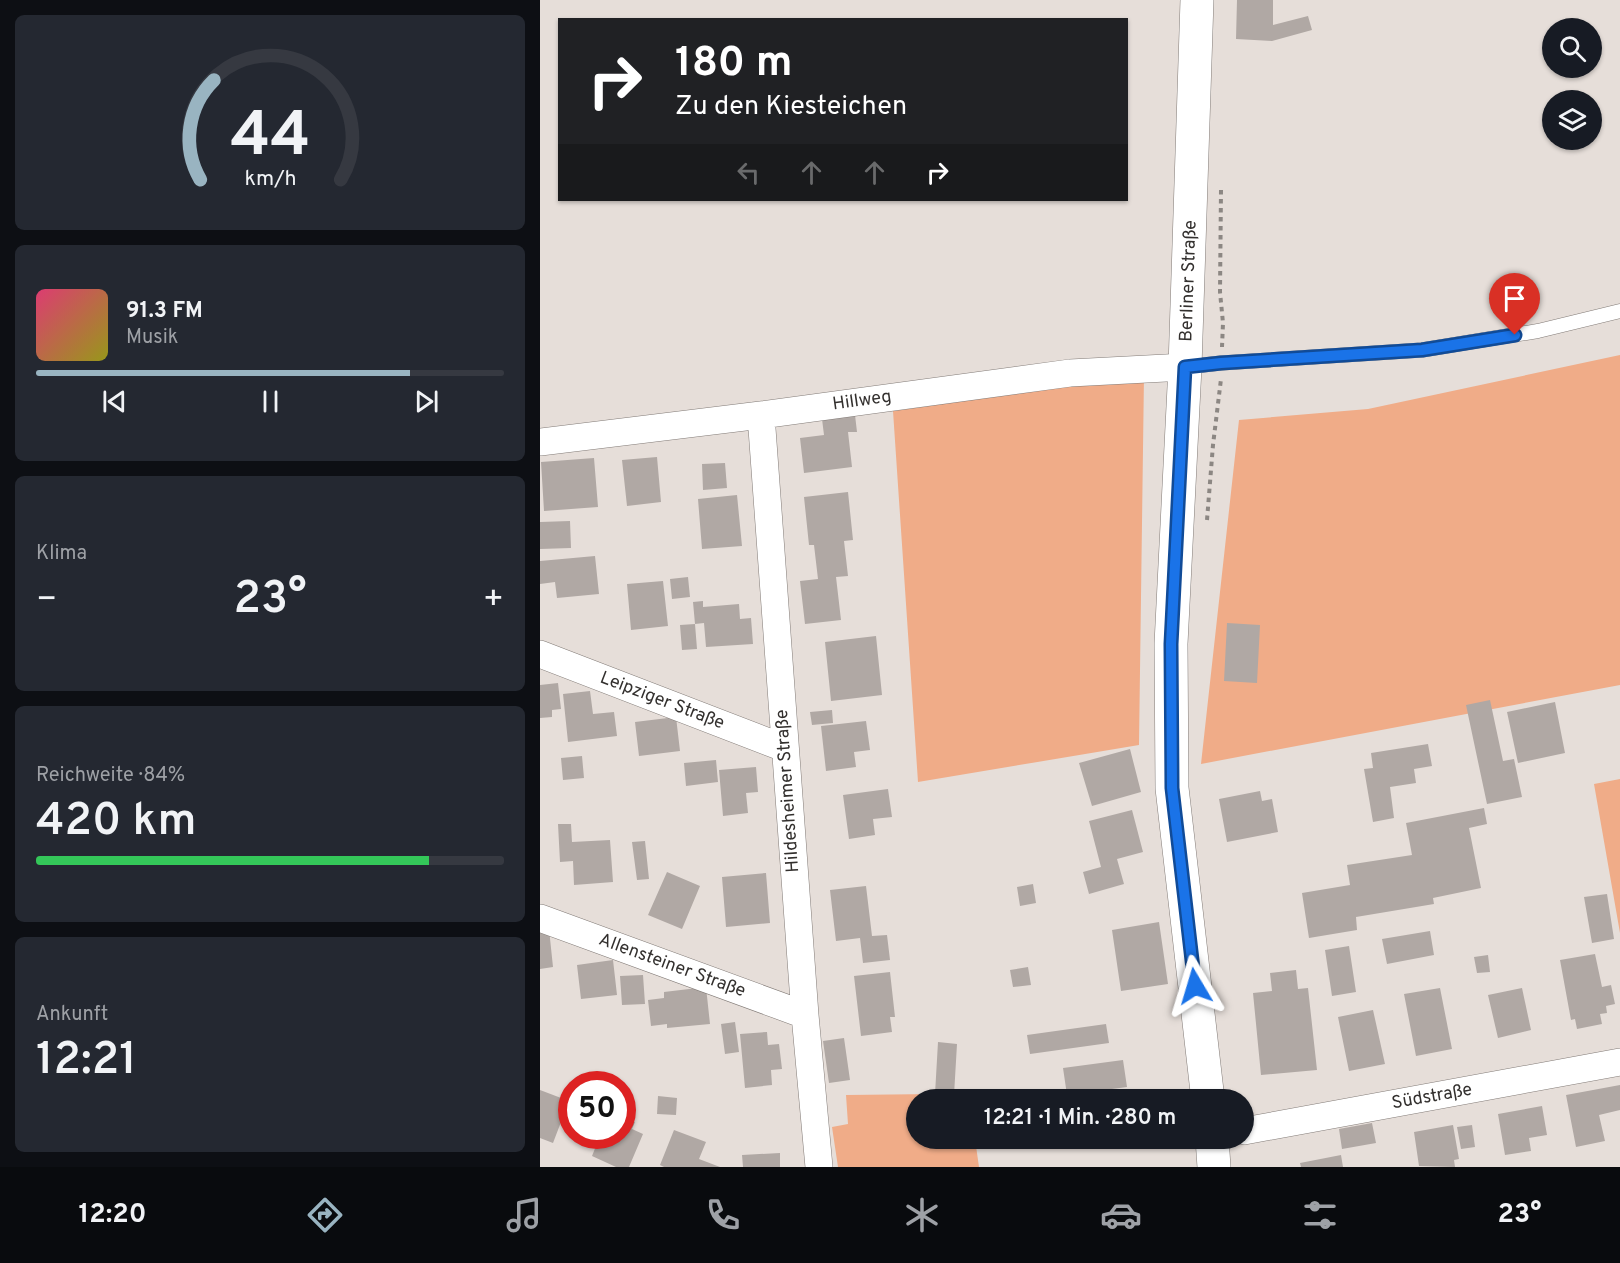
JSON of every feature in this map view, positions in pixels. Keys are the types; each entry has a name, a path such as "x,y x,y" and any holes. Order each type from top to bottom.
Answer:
{"main road":[{"name":"Berliner Straße","path":"1197,0 1185,367 1171,644 1172,788 1207,1089"},
{"path":"1213,1149 1214,1167"}],"street":[{"name":"Hillweg","path":"540,442 1070,373 1185,367"},
{"name":"Hildesheimer Straße","path":"761,415 784,748 819,1167"},
{"name":"Leipziger Straße","path":"540,654 784,748"},
{"name":"Allensteiner Straße","path":"540,918 805,1015"},
{"name":"Südstraße","path":"1254,1129 1620,1062"}],"lane":[{"path":"1185,367 1422,350 1538,331 1620,311"}],"shaded area":[{"path":"1620,355 1620,685 1201,764 1239,420 1368,409"},
{"path":"1144,375 1139,745 918,782 893,411"},
{"path":"1620,779 1620,933 1594,784"},
{"path":"906,1094 906,1149 976,1149 979,1167 838,1167 832,1127 848,1124 846,1095"}],"building":[{"path":"1237,0 1273,0 1273,25 1308,16 1312,30 1272,41 1236,39"},
{"path":"855,415 857,432 848,432 852,467 804,473 800,438 824,435 822,419"},
{"path":"657,457 661,502 627,506 622,460"},
{"path":"594,458 598,507 544,511 541,462"},
{"path":"725,463 727,488 703,490 702,464"},
{"path":"848,492 853,540 844,541 848,576 836,577 841,620 805,624 800,581 818,579 814,545 809,545 804,497"},
{"path":"737,495 742,546 702,549 698,499"},
{"path":"570,521 571,548 540,549 540,522"},
{"path":"595,556 599,594 557,598 555,582 540,584 540,561"},
{"path":"688,577 690,597 672,599 670,579"},
{"path":"663,581 668,626 631,630 627,584"},
{"path":"703,601 703,607 739,604 740,619 751,618 753,644 706,647 704,623 695,624 693,602"},
{"path":"1227,623 1260,625 1257,683 1224,681"},
{"path":"695,624 697,649 682,650 680,625"},
{"path":"876,636 882,695 831,701 825,642"},
{"path":"558,683 561,709 552,710 552,717 540,718 540,685"},
{"path":"590,691 593,714 614,712 617,736 568,742 563,694"},
{"path":"1490,700 1503,761 1514,759 1522,797 1487,804 1466,705"},
{"path":"1555,702 1565,753 1518,763 1507,712"},
{"path":"832,710 833,723 812,725 810,712"},
{"path":"676,717 680,751 639,756 635,722"},
{"path":"866,721 870,750 854,752 856,767 826,771 821,726"},
{"path":"1428,744 1432,766 1414,769 1416,783 1390,787 1394,818 1373,822 1364,769 1373,768 1371,753"},
{"path":"1130,749 1141,792 1092,806 1079,763"},
{"path":"582,756 584,778 563,780 561,758"},
{"path":"716,760 718,782 686,786 684,763"},
{"path":"756,767 758,792 746,793 748,813 723,816 719,770"},
{"path":"888,789 892,817 873,819 875,835 849,839 843,795"},
{"path":"1260,791 1262,801 1272,799 1278,832 1227,842 1219,799"},
{"path":"1484,808 1487,824 1469,828 1481,888 1433,898 1434,904 1356,917 1357,930 1309,938 1302,893 1350,885 1347,865 1412,855 1406,823"},
{"path":"1132,810 1143,852 1117,859 1124,884 1089,894 1083,872 1101,867 1089,821"},
{"path":"558,824 571,824 572,842 610,840 613,882 574,885 573,861 560,862"},
{"path":"645,841 649,879 637,880 632,842"},
{"path":"667,872 700,886 682,929 648,915"},
{"path":"766,873 770,923 726,927 722,877"},
{"path":"1033,884 1036,903 1020,906 1017,887"},
{"path":"866,886 872,936 887,935 890,960 863,963 860,938 836,941 830,890"},
{"path":"1607,894 1614,939 1592,943 1584,897"},
{"path":"1159,922 1168,984 1121,991 1112,930"},
{"path":"549,929 553,967 540,969 540,930"},
{"path":"1430,931 1434,955 1387,964 1382,939"},
{"path":"1349,946 1356,992 1332,996 1325,950"},
{"path":"1595,954 1602,987 1611,985 1615,1004 1606,1006 1607,1013 1600,1014 1602,1024 1577,1029 1575,1019 1571,1020 1560,960"},
{"path":"1488,955 1490,972 1477,973 1474,957"},
{"path":"613,960 617,995 581,999 577,965"},
{"path":"1028,967 1031,985 1013,987 1010,970"},
{"path":"1296,970 1298,989 1308,988 1317,1070 1261,1075 1253,993 1272,991 1270,973"},
{"path":"890,972 895,1017 890,1017 892,1032 861,1036 854,976"},
{"path":"643,975 645,1004 622,1005 620,976"},
{"path":"706,987 710,1024 667,1028 667,1024 651,1026 648,1000 664,998 664,992"},
{"path":"1440,988 1452,1049 1416,1056 1404,994"},
{"path":"1522,988 1531,1030 1498,1038 1488,995"},
{"path":"1373,1010 1385,1064 1349,1071 1338,1017"},
{"path":"735,1022 739,1052 725,1054 721,1024"},
{"path":"1106,1024 1109,1043 1030,1054 1027,1035"},
{"path":"767,1032 768,1045 779,1044 782,1069 771,1070 772,1085 745,1088 740,1034"},
{"path":"844,1038 850,1080 829,1083 823,1041"},
{"path":"938,1042 957,1044 954,1089 935,1089"},
{"path":"1123,1060 1127,1087 1066,1089 1063,1068"},
{"path":"1620,1085 1620,1110 1599,1115 1605,1141 1576,1147 1566,1095"},
{"path":"540,1090 558,1097 558,1130 553,1143 540,1138"},
{"path":"658,1096 677,1098 676,1115 657,1114"},
{"path":"1542,1106 1547,1135 1529,1138 1531,1151 1505,1155 1498,1114"},
{"path":"1372,1123 1376,1143 1342,1149 1339,1129"},
{"path":"1453,1125 1459,1159 1454,1160 1455,1167 1419,1166 1414,1132"},
{"path":"1472,1125 1475,1147 1461,1149 1457,1127"},
{"path":"674,1130 706,1142 699,1159 720,1167 664,1167 660,1165"},
{"path":"636,1131 643,1134 629,1167 616,1167 592,1156 595,1149 636,1149"},
{"path":"780,1153 780,1167 743,1167 742,1155"},
{"path":"1341,1155 1343,1167 1301,1167 1300,1163"}],"route":[{"path":"1195,986 1172,788 1171,644 1185,367 1422,350 1515,335"}]}
